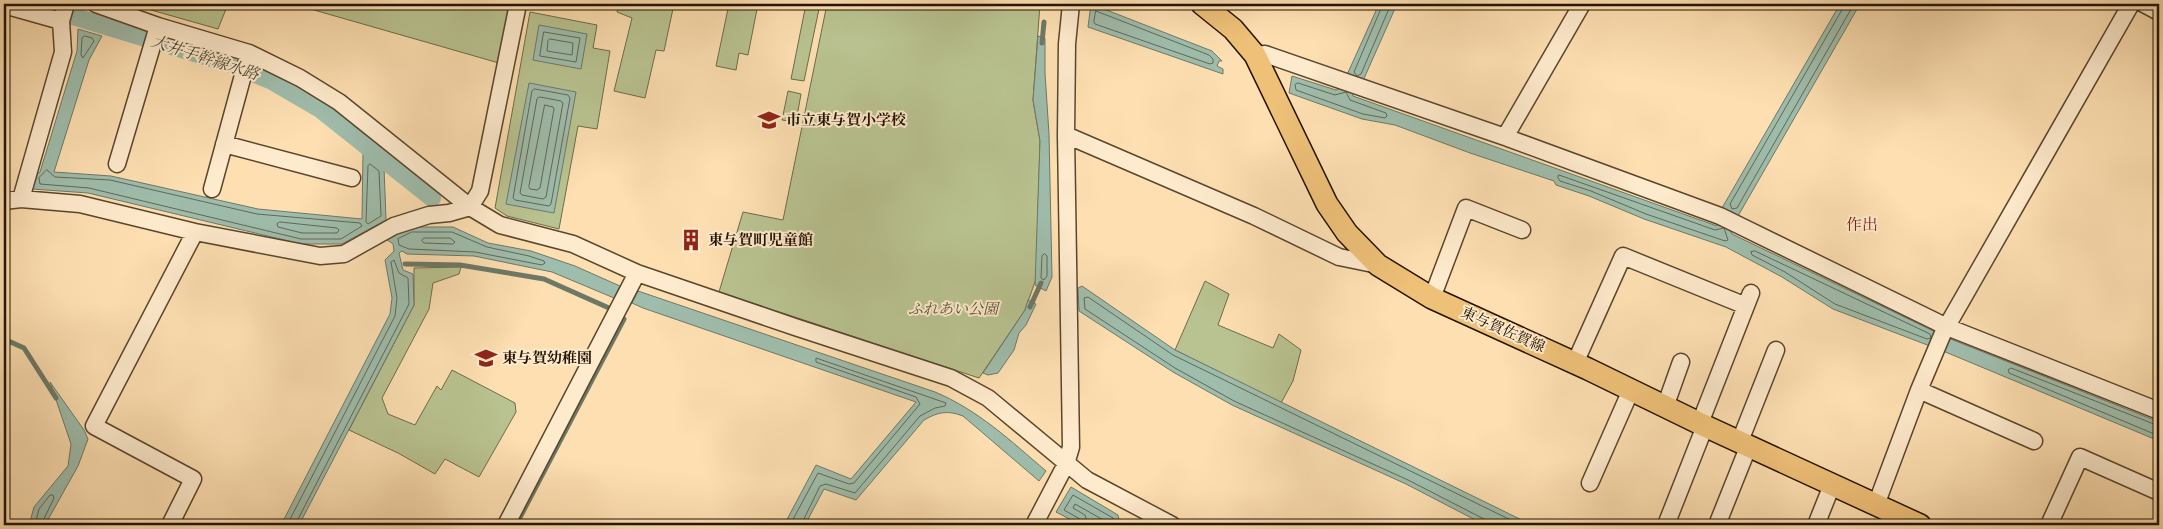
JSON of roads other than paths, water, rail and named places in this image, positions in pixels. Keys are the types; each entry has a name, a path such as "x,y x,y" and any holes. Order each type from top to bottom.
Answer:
{"main road":[{"name":"東与賀佐賀線","path":"1202,4 1233,29 1255,55 1327,204 1347,233 1378,265 1432,298 1575,363 1702,425 1745,443 1876,505 1895,520 1920,525"}],"street":[{"path":"96,4 115,7 155,35 300,78 339,102 470,207 500,225 573,244 637,273 951,378 985,396 1087,480 1172,525"},
{"path":"4,201 20,198 80,204 195,232 320,256 344,254 394,226 429,215 449,213 470,207 480,191 518,4"},
{"path":"1034,525 1066,464 1071,447 1066,135 1067,44 1072,4"},
{"path":"1505,138 1582,4"},
{"path":"1876,505 1919,390 1945,330 2131,4"},
{"path":"2144,4 2159,12"},
{"path":"4,5 64,10 63,52 20,198"},
{"path":"117,164 155,35"},
{"path":"1255,55 1265,54 1505,138 1727,219 1945,330 2159,410"},
{"path":"212,189 246,63"},
{"path":"1066,135 1254,216 1339,257 1378,265"},
{"path":"224,144 352,178"},
{"path":"1432,298 1466,208 1522,230"},
{"path":"170,525 194,479 94,426 195,232"},
{"path":"1575,363 1623,256 1749,300 1666,525"},
{"path":"506,525 637,273"},
{"path":"1717,525 1776,350"},
{"path":"1665,407 1681,362"},
{"path":"1590,483 1632,390"},
{"path":"1919,390 2034,441"},
{"path":"2049,525 2080,457 2159,492"},
{"path":"1816,525 1832,484"}],"water":[{"path":"1091,4 1212,51 1222,61 1219,61 1217,66 1223,69 1223,74 1088,27"},
{"path":"1379,4 1397,4 1362,83 1346,77"},
{"path":"1840,4 1860,4 1738,216 1729,227 1732,234 1948,338 2159,422 2159,441 1943,351 1833,309 1782,277 1726,247 1644,219 1589,196 1556,185 1554,181 1395,125 1362,119 1289,93 1292,76 1336,90 1345,86 1352,89 1353,96 1717,226 1722,222 1727,210 1722,208"},
{"path":"539,25 587,34 581,69 533,60"},
{"path":"78,29 102,36 89,60 54,172 111,176 258,209 362,219 363,152 384,167 386,220 342,244 301,244 88,193 32,189 35,175 40,172 77,51"},
{"path":"1038,36 1045,38 1049,134 1052,277 1046,291 1035,285 1040,141 1033,100"},
{"path":"529,83 576,92 554,213 506,204"},
{"path":"411,227 453,227 488,243 531,251 575,266 620,286 614,298 552,272 474,256 407,254 402,251 399,253 403,270 413,274 414,305 299,525 281,525 390,314 392,298 385,260 394,251 393,244 386,239"},
{"path":"1082,286 1175,350 1532,525 1485,525 1406,484 1232,405 1173,372 1079,311 1078,288"},
{"path":"638,291 951,399 980,417 1046,471 1039,481 963,416 952,413 938,414 924,420 856,500 824,489 805,525 784,525 816,465 851,479 916,402 643,308 632,303"},
{"path":"1028,300 1036,304 1026,325 1019,333 1014,350 998,373 988,375 983,373 1025,310"},
{"path":"50,382 84,430 88,439 78,466 45,525 29,525 34,507 68,466 71,444"},
{"path":"1071,487 1118,515 1120,525 1081,525 1056,512"}],"waterway":[{"name":"大井手幹線水路","path":"33,4 234,65 272,81 320,109 432,198"},
{"path":"1042,43 1044,22"},
{"path":"405,264 460,265 544,279 609,308"},
{"path":"1030,307 1041,283"},
{"path":"516,525 624,319"},
{"path":"4,339 24,348 56,398"}],"place":[{"name":"市立東与賀小学校","path":"769,120"},
{"name":"東与賀町児童館","path":"691,240"},
{"name":"東与賀幼稚園","path":"486,358"}],"district":[{"name":"作出","path":"1862,225"}],"park label":[{"name":"ふれあい公園","path":"953,309"}]}
